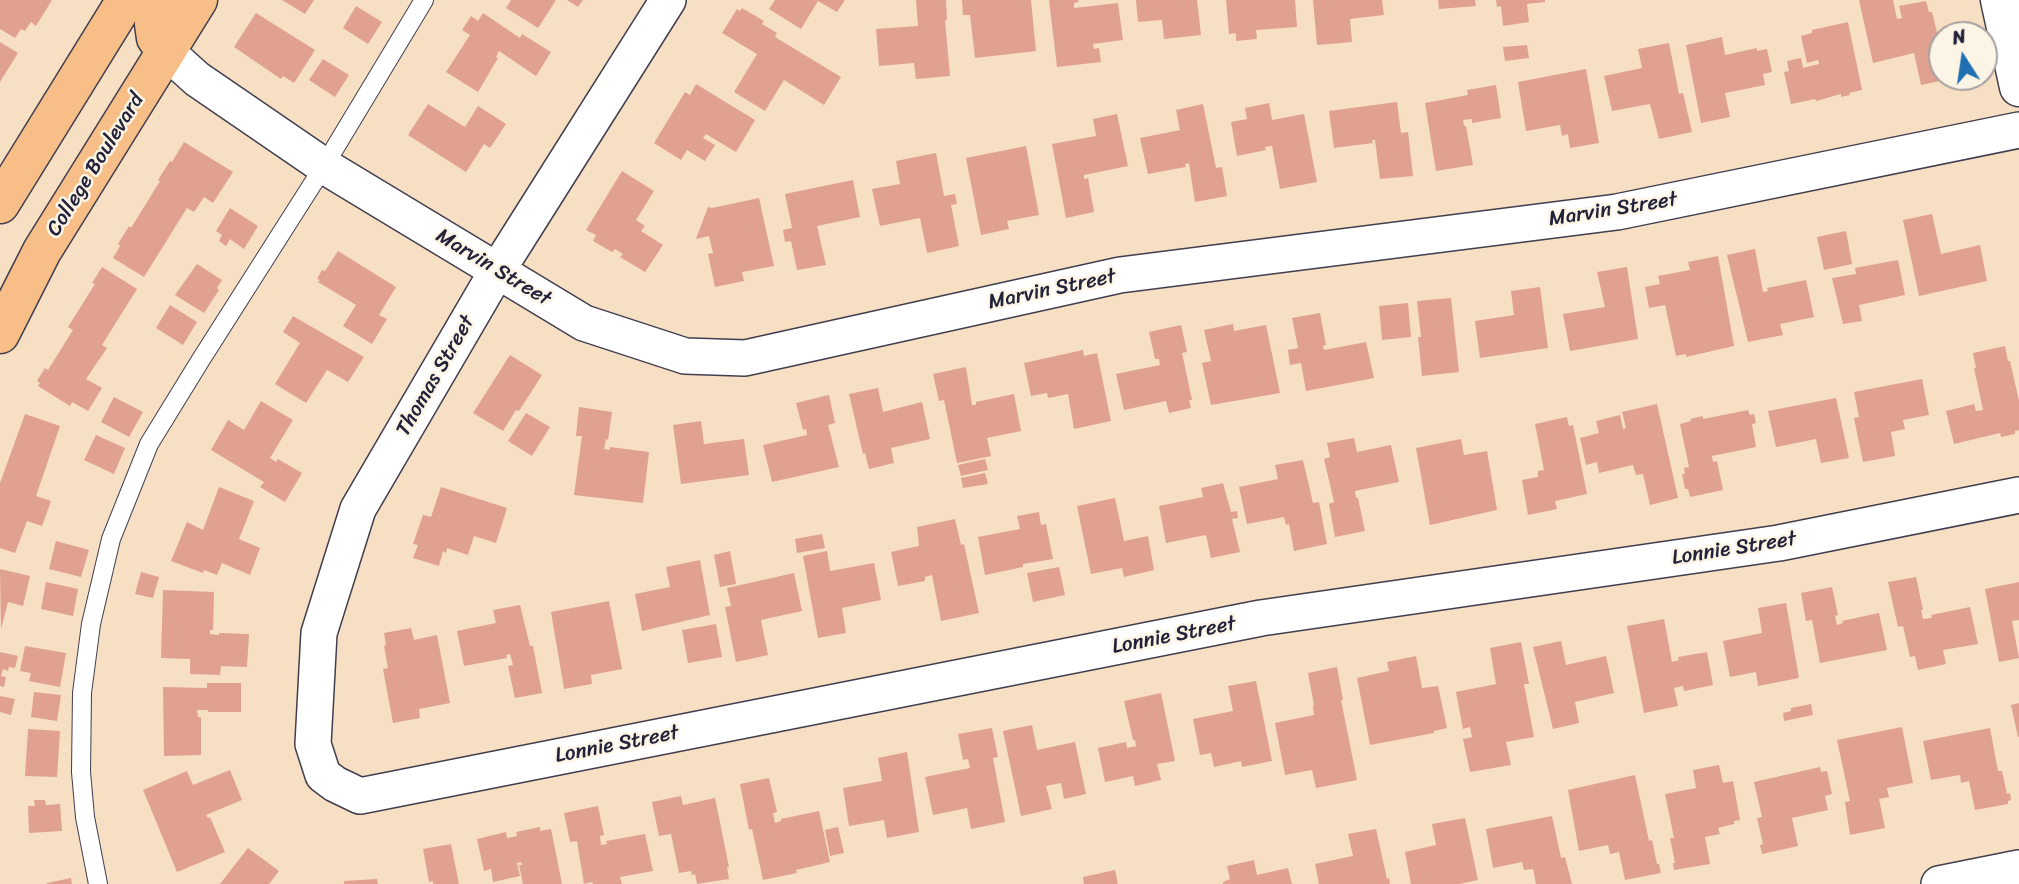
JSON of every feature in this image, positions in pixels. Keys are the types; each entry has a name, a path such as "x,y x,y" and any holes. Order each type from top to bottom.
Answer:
{"main road":[{"path":"0,204 126,0"},
{"path":"157,0 154,24 156,38 166,51"},
{"name":"College Boulevard","path":"0,334 42,251 198,0"}],"street":[{"name":"Thomas Street","path":"335,784 323,775 313,744 319,634 358,509 497,271 667,0"},
{"path":"2000,0 2014,40 2019,87"},
{"name":"Marvin Street","path":"166,51 197,79 324,166 584,323 685,356 745,358 1120,275 1617,212 2019,130"},
{"name":"Lonnie Street","path":"335,784 360,796 1261,618 1779,544 2019,495"},
{"path":"1939,884 2019,868"}],"lane":[{"path":"98,884 85,817 81,772 82,692 91,624 111,539 149,444 324,166 424,0"}],"building":[{"path":"0,0 52,0 36,26 31,22 25,31 21,29 15,38 0,29"},
{"path":"282,0 314,0 305,14"},
{"path":"511,0 556,0 538,28 506,8"},
{"path":"567,0 583,0 578,7"},
{"path":"775,0 845,0 837,12 818,1 801,29 769,9"},
{"path":"916,0 946,0 950,76 916,79 914,63 879,66 876,29 918,26"},
{"path":"962,0 1031,0 1036,51 975,58 970,15 963,15"},
{"path":"1049,0 1078,0 1079,2 1074,3 1074,8 1118,3 1123,40 1093,44 1094,49 1099,48 1101,62 1057,67"},
{"path":"1136,0 1197,0 1201,35 1164,39 1162,20 1138,22"},
{"path":"1226,0 1295,0 1297,27 1256,30 1257,39 1236,41 1236,33 1229,34"},
{"path":"1313,0 1382,0 1384,15 1350,19 1352,42 1317,45"},
{"path":"1438,0 1475,0 1476,6 1439,9"},
{"path":"1496,0 1545,2 1527,4 1529,22 1503,26 1501,6 1497,7"},
{"path":"1859,0 1893,0 1897,19 1902,18 1899,6 1926,1 1934,21 1928,21 1928,84 1921,85 1914,53 1873,63"},
{"path":"356,6 382,22 368,44 343,28"},
{"path":"742,8 764,21 762,24 777,33 775,37 841,77 824,105 784,80 765,111 734,92 757,54 722,33 737,9 740,11"},
{"path":"256,13 315,50 294,83 283,76 281,79 234,47"},
{"path":"483,13 520,38 522,34 551,52 536,76 499,51 496,57 498,58 478,92 446,72 470,35 462,30 471,16 478,21"},
{"path":"1848,22 1862,90 1841,97 1841,94 1791,104 1784,72 1789,71 1787,61 1801,58 1803,68 1819,64 1818,60 1807,63 1801,36 1812,33 1812,30"},
{"path":"1722,37 1725,55 1757,48 1757,51 1767,49 1772,72 1763,74 1765,85 1725,93 1730,117 1701,123 1686,45"},
{"path":"0,42 18,53 0,82"},
{"path":"1669,43 1679,94 1683,93 1692,132 1659,139 1650,104 1612,111 1604,76 1642,68 1638,49"},
{"path":"1527,45 1529,58 1505,61 1503,47"},
{"path":"323,59 349,75 335,97 309,80"},
{"path":"1586,69 1599,143 1570,148 1568,134 1562,136 1560,125 1526,131 1518,82"},
{"path":"696,84 755,120 736,152 706,134 703,138 715,145 705,161 687,150 681,160 654,143 685,92 690,95"},
{"path":"1496,85 1501,118 1472,123 1472,119 1463,120 1473,165 1436,171 1425,103 1468,95 1467,90"},
{"path":"1397,102 1401,133 1408,132 1413,176 1380,179 1375,140 1372,140 1373,143 1334,148 1329,111"},
{"path":"1269,103 1272,120 1304,114 1317,182 1280,189 1272,146 1265,147 1266,150 1237,156 1231,122 1247,119 1245,108"},
{"path":"428,104 465,127 478,106 506,124 490,148 484,144 466,172 408,135"},
{"path":"1203,104 1216,168 1222,167 1227,196 1195,202 1189,163 1185,164 1186,167 1148,174 1140,138 1180,130 1176,110"},
{"path":"1117,114 1128,166 1084,175 1084,179 1088,178 1094,212 1066,218 1052,144 1096,136 1093,119"},
{"path":"184,142 233,172 213,203 204,197 194,212 187,208 144,277 113,258 129,226 131,228 160,181 158,180"},
{"path":"1026,146 1039,215 1007,221 1009,229 981,235 966,158"},
{"path":"936,153 944,196 955,194 957,204 951,205 959,246 927,253 920,218 880,226 872,189 900,184 896,161"},
{"path":"622,171 654,191 636,220 645,226 641,231 663,245 645,272 620,257 623,254 615,249 612,252 593,241 596,235 586,230"},
{"path":"853,180 860,217 817,226 826,265 797,270 791,241 785,242 783,230 792,228 785,194"},
{"path":"759,198 774,266 742,272 744,281 715,287 708,254 713,253 709,236 696,239 708,207"},
{"path":"230,208 258,226 244,249 230,239 226,246 219,241 222,235 216,231"},
{"path":"1932,214 1941,254 1980,245 1987,281 1919,296 1903,220"},
{"path":"1846,231 1852,264 1824,270 1817,237"},
{"path":"1755,249 1763,292 1768,291 1767,288 1806,280 1814,317 1780,324 1783,335 1748,342 1727,255"},
{"path":"338,251 396,287 379,315 387,319 372,344 343,326 356,305 318,282 322,270 325,271"},
{"path":"1718,256 1734,346 1686,357 1686,354 1676,356 1665,305 1649,308 1645,287 1660,284 1658,276 1690,270 1688,262"},
{"path":"1898,260 1905,295 1859,305 1862,321 1843,324 1832,278 1856,274 1855,268"},
{"path":"197,264 222,280 217,288 219,290 204,313 175,295"},
{"path":"102,267 137,289 102,345 107,348 86,379 102,388 88,411 72,402 70,406 38,386 40,383 37,381 45,368 48,370 73,330 68,327 95,284 92,283"},
{"path":"1627,267 1638,339 1570,351 1563,314 1605,307 1597,272"},
{"path":"1540,287 1548,348 1480,358 1475,321 1514,315 1511,291"},
{"path":"1451,298 1459,372 1422,376 1417,301"},
{"path":"1408,303 1411,337 1382,340 1379,306"},
{"path":"170,305 197,322 183,345 156,328"},
{"path":"1320,313 1326,345 1323,346 1324,350 1366,342 1374,378 1306,391 1301,363 1290,365 1288,350 1298,348 1292,318"},
{"path":"293,316 364,357 348,382 327,370 306,403 275,384 300,343 283,332"},
{"path":"1233,324 1234,331 1266,325 1280,393 1211,405 1202,363 1211,361 1204,330"},
{"path":"1181,325 1187,352 1182,353 1192,400 1189,400 1191,408 1169,413 1166,401 1124,410 1116,374 1160,365 1159,359 1155,359 1149,332"},
{"path":"2005,346 2019,401 2019,430 2015,431 2015,434 2001,437 2000,433 1954,444 1946,411 1974,404 1976,411 1983,410 1973,353"},
{"path":"1083,350 1084,356 1097,353 1111,421 1074,429 1068,394 1048,398 1047,393 1031,396 1024,363"},
{"path":"510,355 542,375 503,431 473,413"},
{"path":"966,367 972,405 1014,394 1021,431 987,438 991,456 957,463 944,400 939,401 933,374"},
{"path":"1922,379 1929,415 1903,420 1905,429 1891,432 1895,456 1863,462 1854,418 1859,417 1854,392"},
{"path":"878,388 883,412 922,402 930,439 891,448 894,463 869,469 849,394"},
{"path":"829,395 835,423 828,425 839,467 772,482 763,445 807,435 806,429 803,430 796,403"},
{"path":"114,397 143,412 129,437 101,422"},
{"path":"1836,398 1849,458 1821,463 1816,439 1776,447 1768,411"},
{"path":"261,401 293,420 270,458 276,462 278,459 302,473 285,502 260,487 264,482 211,450 228,420 244,430"},
{"path":"1657,404 1678,498 1650,505 1643,474 1636,475 1633,465 1599,473 1597,462 1586,465 1580,438 1599,433 1596,421 1620,415 1623,429 1626,428 1622,412"},
{"path":"579,407 612,412 604,449 610,450 610,447 649,452 643,503 574,495 582,436 576,436"},
{"path":"1748,410 1750,415 1754,414 1756,423 1752,424 1756,447 1712,456 1713,462 1717,461 1723,490 1690,497 1682,474 1685,474 1684,468 1689,467 1680,424 1703,416 1703,419"},
{"path":"526,413 550,427 532,456 508,441"},
{"path":"25,414 60,426 36,496 51,501 42,526 27,521 15,553 0,548 0,483"},
{"path":"1567,417 1569,426 1573,425 1587,494 1555,501 1557,509 1528,515 1522,480 1538,477 1538,471 1544,470 1535,424"},
{"path":"701,421 704,444 744,439 749,475 681,484 673,425"},
{"path":"96,435 125,448 114,474 84,460"},
{"path":"1354,438 1357,452 1391,445 1399,482 1355,491 1365,531 1335,537 1329,504 1334,502 1324,459 1330,457 1327,443"},
{"path":"1461,439 1464,455 1487,451 1497,510 1430,525 1416,448"},
{"path":"985,459 988,470 961,476 958,465"},
{"path":"1303,460 1313,503 1319,502 1327,544 1294,551 1289,524 1286,525 1284,517 1247,524 1239,487 1278,479 1275,465"},
{"path":"985,473 988,484 963,488 961,478"},
{"path":"1223,483 1231,512 1237,511 1238,518 1232,519 1240,552 1211,558 1206,535 1166,543 1159,506 1203,497 1201,488"},
{"path":"219,487 254,501 239,539 260,548 250,575 222,563 217,575 204,570 203,573 171,561 187,522 203,530"},
{"path":"441,487 507,508 496,543 474,536 468,555 447,548 446,553 443,551 439,566 413,558 418,545 413,544 423,515 431,517"},
{"path":"1115,498 1124,541 1148,536 1154,570 1124,577 1122,568 1091,574 1077,506"},
{"path":"1039,512 1041,525 1046,524 1053,559 985,575 978,537 1020,529 1017,516"},
{"path":"955,519 961,545 964,544 979,613 941,621 932,575 925,577 925,581 898,586 891,552 919,546 917,527"},
{"path":"822,534 825,548 797,553 795,539"},
{"path":"56,541 89,550 81,577 49,569"},
{"path":"730,551 736,584 720,587 714,555"},
{"path":"827,551 830,571 874,563 881,600 842,608 846,633 818,638 803,556"},
{"path":"700,560 710,615 642,631 635,594 670,587 666,567"},
{"path":"1059,567 1065,595 1033,602 1027,573"},
{"path":"0,569 30,576 23,606 8,602 1,629"},
{"path":"141,572 159,577 153,598 135,594"},
{"path":"794,573 802,611 761,620 768,655 736,662 725,607 731,606 727,588"},
{"path":"1916,577 1923,619 1970,607 1978,644 1943,650 1946,664 1918,670 1915,656 1910,657 1903,626 1898,627 1888,582"},
{"path":"46,582 78,589 73,616 41,609"},
{"path":"2019,582 2019,620 2012,621 2019,658 1999,662 1985,589"},
{"path":"1832,587 1838,615 1835,616 1837,625 1843,623 1842,621 1879,613 1887,650 1820,663 1812,620 1806,621 1801,593"},
{"path":"163,590 214,592 213,630 210,630 210,634 249,634 247,667 221,666 220,675 190,674 190,659 161,658"},
{"path":"609,601 622,669 591,675 592,684 564,689 551,612"},
{"path":"1786,603 1799,678 1758,686 1756,672 1730,677 1723,641 1762,633 1758,608"},
{"path":"520,605 530,646 533,646 542,693 515,698 508,666 513,665 510,654 506,655 507,658 464,666 457,631 496,623 493,610"},
{"path":"1664,619 1672,662 1679,660 1678,657 1707,652 1713,685 1684,691 1683,686 1674,688 1678,706 1644,713 1627,626"},
{"path":"716,624 722,657 688,663 682,630"},
{"path":"411,628 414,640 437,635 450,703 419,709 420,718 393,723 383,669 388,668 384,633"},
{"path":"1561,641 1566,665 1606,656 1614,693 1575,702 1579,723 1553,729 1533,647"},
{"path":"1521,642 1529,684 1524,684 1534,737 1506,742 1511,765 1470,772 1463,739 1472,737 1470,727 1463,729 1456,692 1496,684 1490,648"},
{"path":"25,646 66,653 60,687 29,681 31,673 20,671"},
{"path":"0,652 18,656 15,668 9,667 8,671 3,669 1,676 6,677 4,687 0,686"},
{"path":"1416,656 1422,688 1438,686 1447,728 1370,745 1357,678 1389,671 1387,662"},
{"path":"1337,667 1357,780 1316,788 1312,770 1285,775 1275,723 1314,715 1308,673"},
{"path":"1256,681 1272,761 1242,767 1241,761 1214,767 1211,753 1200,755 1193,719 1233,711 1228,686"},
{"path":"207,683 241,683 241,712 197,710 198,717 201,717 201,755 164,756 163,687 207,688"},
{"path":"34,692 61,695 57,721 31,717"},
{"path":"1161,693 1175,761 1157,764 1161,780 1135,786 1133,776 1105,782 1098,748 1126,742 1127,748 1136,746 1124,701"},
{"path":"0,696 15,699 11,715 0,712"},
{"path":"2019,703 2019,737 2018,737 2011,705"},
{"path":"1811,704 1813,715 1784,721 1783,713 1791,711 1791,708"},
{"path":"1032,725 1037,750 1075,742 1086,794 1064,799 1061,783 1046,786 1052,809 1021,816 1003,731"},
{"path":"1902,727 1913,783 1887,788 1889,797 1879,799 1885,828 1850,835 1845,802 1850,801 1837,740"},
{"path":"992,728 998,757 993,758 1005,822 971,829 967,808 933,815 925,777 970,768 968,759 963,760 958,734"},
{"path":"1990,728 1998,771 2002,771 2011,800 2008,804 1975,810 1969,781 1961,783 1960,775 1931,780 1923,741"},
{"path":"28,729 60,731 57,777 25,776"},
{"path":"907,752 919,832 887,838 884,820 849,826 843,788 882,781 878,758"},
{"path":"1719,765 1723,783 1733,781 1740,820 1718,828 1720,834 1705,837 1710,864 1674,870 1670,838 1674,838 1665,794 1696,788 1693,770"},
{"path":"1820,767 1821,772 1827,771 1832,794 1825,796 1828,810 1792,818 1798,846 1762,854 1760,845 1763,844 1757,818 1762,817 1754,782"},
{"path":"230,770 242,800 206,815 210,817 225,852 177,872 143,790 187,771 193,785"},
{"path":"1635,775 1649,841 1652,840 1661,873 1625,880 1619,852 1610,854 1608,845 1579,851 1568,790"},
{"path":"769,778 777,812 773,813 775,823 781,819 819,811 830,862 763,880 740,784"},
{"path":"681,796 683,805 715,798 729,879 697,884 695,874 692,875 691,871 679,873 671,834 659,836 652,802"},
{"path":"34,800 45,800 46,805 60,804 62,831 29,833 28,806 35,806"},
{"path":"598,806 604,835 600,836 601,845 607,844 606,841 645,834 653,871 620,877 622,884 584,884 577,841 570,842 564,813"},
{"path":"1552,816 1561,858 1565,857 1572,884 1536,884 1533,869 1524,870 1522,862 1493,868 1486,829"},
{"path":"1465,818 1478,880 1459,884 1411,884 1405,852 1436,845 1432,824"},
{"path":"540,827 540,831 551,829 562,884 523,884 519,865 522,865 521,862 517,863 520,876 493,882 491,869 484,871 477,839 506,832 507,838 517,836 516,832"},
{"path":"838,827 844,853 830,856 825,830"},
{"path":"1376,829 1390,884 1319,884 1315,864 1353,856 1348,834"},
{"path":"451,844 459,884 429,882 423,849"},
{"path":"248,848 279,871 269,884 220,884"},
{"path":"1254,860 1257,875 1288,868 1292,884 1223,884 1230,879 1227,866"},
{"path":"1115,870 1118,884 1084,884 1083,877"},
{"path":"71,878 72,884 47,884 47,883"},
{"path":"377,879 378,884 344,884 344,881"}]}
